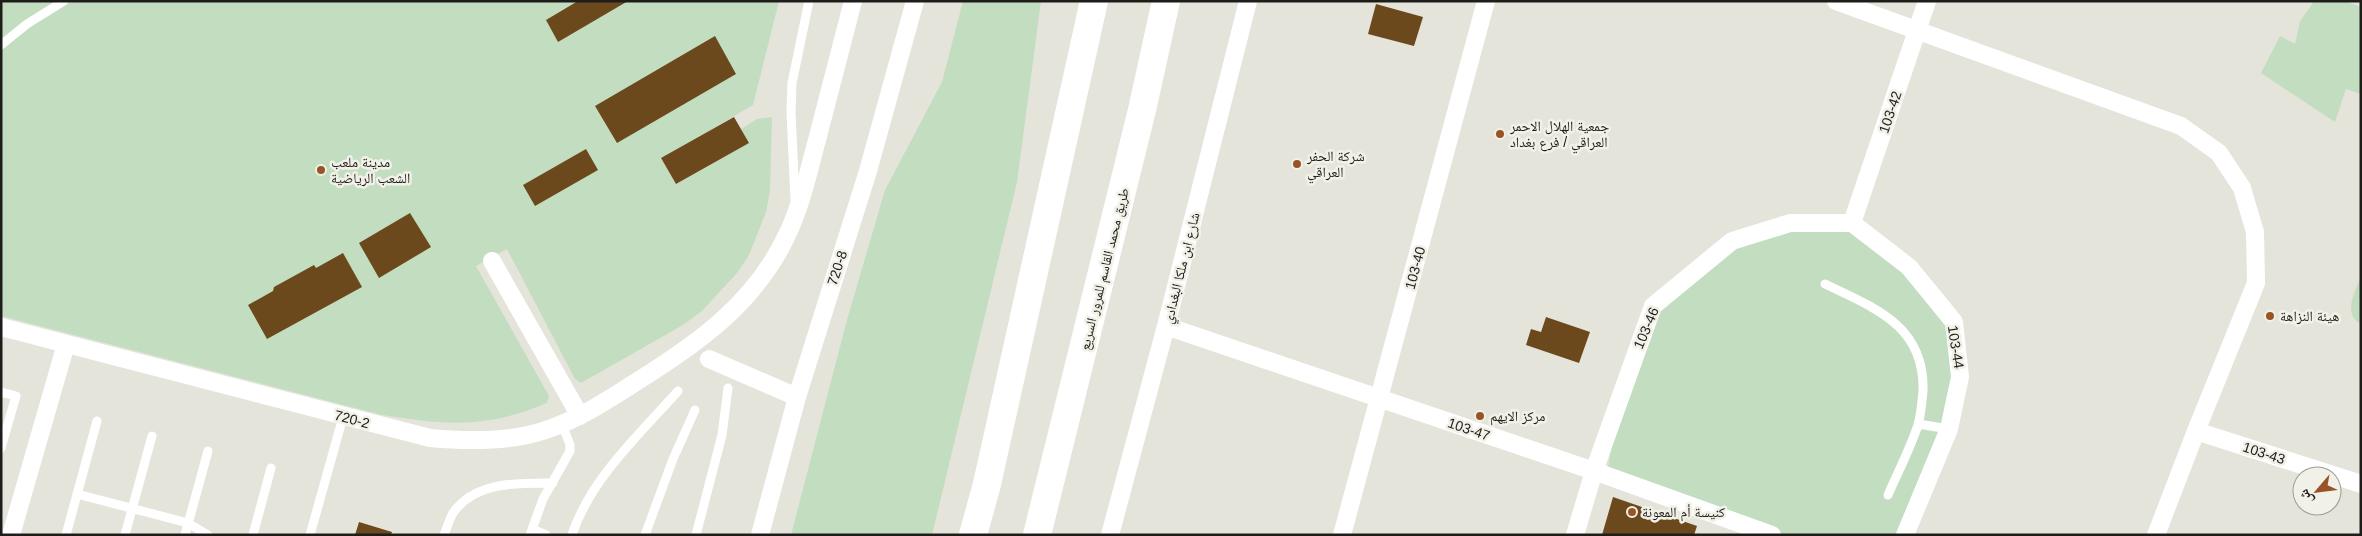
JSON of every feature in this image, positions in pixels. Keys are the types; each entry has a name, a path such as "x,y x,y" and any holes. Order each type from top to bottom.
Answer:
{"highway":[{"path":"1072,99 1086,1"},
{"path":"973,535 987,484 1094,1"},
{"name":"طريق محمد القاسم للمرور السريع","path":"1038,535 1142,110 1166,1"},
{"path":"1142,110 1175,1"}],"street":[{"path":"795,216 854,1"},
{"name":"720-8","path":"760,535 796,397 868,171 915,1"},
{"name":"شارع ابن ملكا البغدادي","path":"1110,535 1166,326 1248,1"},
{"name":"103-40","path":"1342,535 1486,1"},
{"path":"1836,1 2181,126 2219,153 2242,188 2256,232 2256,283 2156,535"},
{"name":"103-42","path":"1852,223 1927,1"},
{"name":"720-2","path":"1,327 430,438 463,441 496,440 528,435 580,416 689,348 737,308 756,286 772,263 795,216"},
{"name":"103-46","path":"1575,535 1594,471 1652,306 1732,241 1790,222 1852,223"},
{"name":"103-44","path":"1852,223 1909,267 1954,322 1960,377 1949,429 1905,535"},
{"path":"492,262 580,416"},
{"name":"103-47","path":"1166,326 1594,471 1772,535"},
{"path":"11,535 66,344"},
{"path":"709,359 796,397"},
{"name":"103-43","path":"2196,431 2361,484"}],"lane":[{"path":"1,45 27,24 64,1"},
{"path":"795,216 791,112 792,83 809,1"},
{"path":"1825,284 1865,303 1889,318 1905,332 1917,349 1923,377 1922,401 1918,424 1888,495"},
{"path":"696,535 722,435 728,388"},
{"path":"572,535 576,522 607,475 678,391"},
{"path":"1,392 16,396 1,448"},
{"path":"645,535 673,459 695,410"},
{"path":"310,535 343,417"},
{"path":"66,535 96,421"},
{"path":"546,535 531,532 543,499 570,451 570,445 562,424"},
{"path":"1918,424 1949,429"},
{"path":"125,535 152,436"},
{"path":"185,535 208,451"},
{"path":"253,535 271,468"},
{"path":"444,535 454,513 469,497 490,487 516,483 553,483"},
{"path":"77,494 188,523 208,535"}],"green space":[{"name":"مدينة ملعب الشعب الرياضية","path":"1,1 779,1 753,105 661,159 676,184 748,143 741,129 757,119 772,117 770,191 766,212 749,255 737,273 702,311 683,325 581,383 575,379 507,249 476,266 549,396 547,403 504,417 484,421 426,421 382,415 1,316"},
{"path":"963,1 1041,1 1017,182 932,535 791,535 847,320 885,190 942,82"},
{"path":"2311,1 2345,1 2361,7 2361,94 2346,89 2335,122 2261,73 2280,36 2295,44 2300,21 2313,3"},
{"path":"1790,223 1852,223 1957,312 1949,429 1905,535 1780,535 1608,468 1618,405 1653,306 1732,241"},
{"path":"2361,277 2361,324 2355,320 2351,309 2353,296"}],"building":[{"path":"578,1 628,1 558,42 546,20"},
{"path":"1376,4 1423,17 1414,46 1368,34"},
{"path":"715,36 736,74 617,143 595,106"},
{"path":"734,117 749,143 676,184 661,158"},
{"path":"586,149 598,170 535,206 523,185"},
{"path":"410,213 431,247 379,278 359,243"},
{"path":"343,253 362,287 267,339 248,305 273,291 274,287 314,265 316,268"},
{"path":"1546,317 1590,332 1579,363 1526,345 1531,329 1541,332"},
{"name":"كنيسة أم المعونة","path":"1613,497 1697,526 1694,535 1602,535"},
{"path":"359,522 392,532 391,535 355,535"}],"place":[{"name":"جمعية الهلال الاحمر العراقي / فرع بغداد","path":"1500,134"},
{"name":"شركة الحفر العراقي","path":"1297,164"},
{"name":"مدينة ملعب الشعب الرياضية","path":"321,170"},
{"name":"هيئة النزاهة","path":"2270,316"},
{"name":"مركز الايهم","path":"1480,416"},
{"name":"كنيسة أم المعونة","path":"1632,512"}]}
